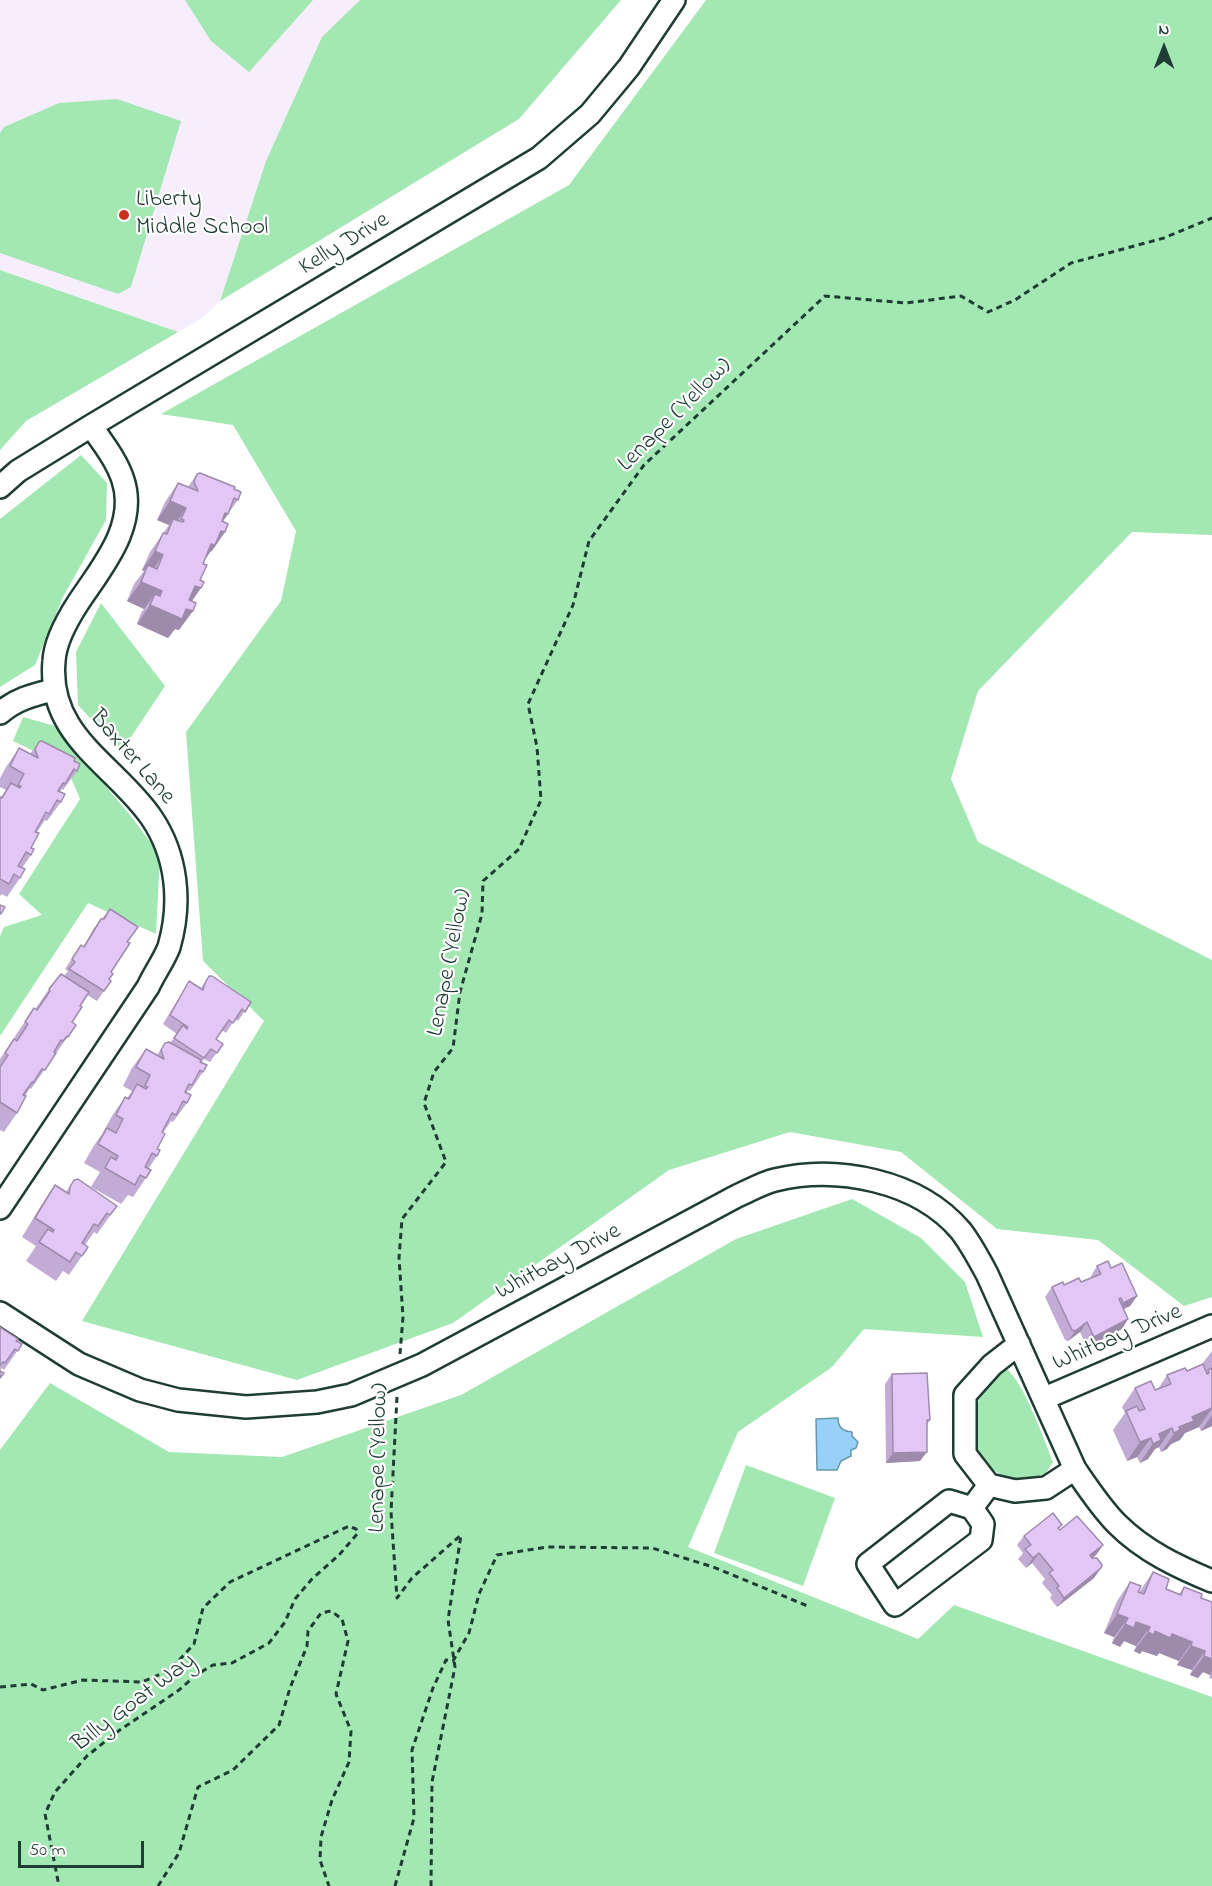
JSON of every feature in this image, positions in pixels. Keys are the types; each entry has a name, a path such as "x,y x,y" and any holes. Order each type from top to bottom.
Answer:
{"street":[{"name":"Kelly Drive","path":"0,487 18,471 91,426 539,158 590,114 629,67 674,0"},
{"name":"Baxter Lane","path":"0,1208 148,987 168,948 175,916 177,891 172,861 162,836 150,816 83,744 66,722 53,690 54,659 60,635 113,549 126,513 123,481 113,459 91,426"},
{"path":"0,712 26,697 53,690"},
{"name":"Whitbay Drive","path":"0,1313 79,1364 140,1390 178,1400 246,1407 317,1402 351,1395 398,1376 737,1196 772,1180 805,1174 836,1173 869,1179 901,1189 932,1206 960,1229 974,1250 1045,1398 1075,1469 1125,1531 1161,1557 1182,1569 1212,1581"},
{"name":"Whitbay Drive","path":"1045,1398 1212,1326"},
{"path":"1019,1344 992,1365 965,1395 965,1454 989,1485 1015,1491 1046,1488 1075,1469"},
{"path":"972,1508 989,1485"},
{"path":"949,1501 972,1508 983,1524 981,1540 896,1605 868,1564 949,1501"}],"path":[{"name":"Lenape (Yellow)","path":"431,1886 432,1782 455,1667 448,1620 461,1534 412,1578 397,1598 391,1512 403,1317 399,1258 402,1220 446,1162 424,1103 434,1072 453,1048 460,992 482,914 483,881 519,849 541,800 537,747 528,704 573,605 589,541 644,465 825,296 906,303 961,296 988,312 1015,300 1071,263 1164,238 1212,218"},
{"name":"Billy Goat Way","path":"0,1687 30,1684 43,1690 83,1680 142,1682 170,1670 194,1644 203,1608 230,1582 349,1526 356,1529 358,1533 339,1556 312,1579 295,1599 285,1622 269,1643 232,1663 213,1665 196,1675 179,1690 117,1732 87,1756 55,1792 45,1814 59,1886"},
{"path":"394,1886 414,1818 412,1750 446,1660 453,1661 469,1633 479,1594 497,1555 547,1547 652,1548 713,1567 810,1607"},
{"path":"158,1886 179,1853 198,1787 233,1770 279,1725 290,1688 307,1646 308,1631 321,1613 331,1611 342,1619 348,1641 336,1694 351,1731 349,1762 332,1800 321,1837 320,1860 329,1886"}],"shaded area":[{"name":"Liberty Middle School","path":"0,0 360,0 322,38 266,161 220,301 201,319 178,332 0,270"}],"green space":[{"path":"185,0 313,0 249,72 211,41"},
{"path":"360,0 621,0 519,119 220,301 266,161 322,37"},
{"path":"706,0 1212,0 1212,535 1132,532 978,691 951,779 978,842 1212,960 1212,1297 1184,1306 1098,1240 997,1229 901,1152 790,1132 669,1170 453,1323 297,1380 82,1321 264,1021 203,961 186,732 281,601 296,531 233,425 161,414 569,185"},
{"path":"117,99 181,121 131,287 118,294 0,253 0,133 4,127 59,103"},
{"path":"0,270 178,332 26,421 0,450"},
{"path":"81,455 107,483 106,520 63,597 35,665 0,687 0,519"},
{"path":"101,603 165,686 121,752 78,705 76,652"},
{"path":"23,717 55,726 130,815 160,855 156,934 88,903 0,1036 0,936 4,927 42,915 19,894 80,799 66,766 13,741"},
{"path":"852,1199 921,1238 965,1282 983,1337 864,1329 832,1367 738,1432 688,1547 918,1639 954,1605 1212,1697 1212,1886 0,1886 0,1450 50,1383 169,1452 282,1457 461,1395 736,1239"},
{"path":"1001,1366 1008,1370 1024,1393 1053,1462 1046,1473 1029,1480 1006,1477 989,1468 980,1455 974,1437 977,1406 984,1382"},
{"path":"746,1465 835,1498 803,1586 714,1553"}],"water":[{"path":"838,1418 842,1428 852,1432 852,1436 858,1442 856,1448 851,1450 851,1456 841,1461 837,1470 817,1470 816,1419"}],"building":[{"path":"200,473 235,487 234,489 241,492 238,500 234,498 228,514 225,513 222,521 228,524 225,532 221,531 215,545 211,544 203,564 207,565 200,580 204,582 201,588 195,586 189,600 196,603 193,611 186,609 182,619 150,605 155,594 160,596 162,591 141,582 148,565 157,569 163,555 155,551 163,533 167,534 173,519 183,522 184,520 181,519 186,508 170,501 178,483 198,491 194,482 197,474"},
{"path":"42,741 75,758 74,761 80,764 77,771 74,769 58,791 65,794 61,802 57,800 49,814 46,812 35,832 39,833 31,848 34,849 31,855 26,852 18,866 25,869 20,878 14,874 9,884 0,879 0,797 2,798 11,783 20,788 21,786 18,785 24,774 10,766 19,748 38,758 35,749"},
{"path":"0,905 5,907 1,914 0,914"},
{"path":"110,909 138,927 111,972 113,974 109,979 111,981 104,991 69,969 75,962 72,959 81,945 84,947"},
{"path":"61,974 89,992 72,1022 76,1025 68,1037 61,1040 45,1070 42,1069 23,1095 26,1096 17,1113 0,1102 0,1067 14,1039 17,1041 28,1024 25,1022 34,1008 37,1010"},
{"path":"209,976 251,1002 245,1012 242,1009 233,1023 229,1020 216,1039 223,1044 217,1053 211,1049 204,1058 174,1038 183,1025 187,1029 188,1027 170,1015 189,981 203,990"},
{"path":"169,1042 207,1065 203,1072 200,1070 192,1085 189,1084 185,1092 191,1095 187,1103 183,1101 176,1115 172,1113 162,1132 165,1134 157,1149 160,1150 157,1156 152,1153 145,1167 151,1170 146,1178 140,1175 135,1185 105,1168 111,1157 116,1160 118,1156 98,1144 107,1128 116,1133 123,1119 116,1115 125,1097 129,1099 137,1084 146,1089 148,1087 145,1086 150,1075 136,1067 146,1049 164,1059 161,1050 165,1043"},
{"path":"78,1179 117,1206 110,1215 107,1213 98,1226 94,1224 82,1243 88,1247 82,1256 76,1252 70,1262 39,1242 48,1229 53,1232 54,1230 35,1218 55,1185 69,1194 74,1180"},
{"path":"1108,1261 1111,1268 1122,1263 1137,1296 1123,1303 1121,1298 1119,1299 1128,1319 1094,1337 1087,1322 1075,1331 1072,1330 1052,1287 1063,1282 1064,1285 1079,1278 1081,1282 1101,1274 1097,1266"},
{"path":"0,1327 22,1344 18,1351 15,1349 5,1363 0,1365"},
{"path":"1203,1364 1207,1374 1212,1368 1212,1408 1192,1417 1194,1421 1179,1427 1180,1430 1174,1433 1172,1428 1159,1434 1161,1440 1153,1444 1151,1438 1140,1442 1126,1411 1137,1406 1139,1411 1145,1409 1135,1388 1151,1381 1155,1390 1171,1384 1167,1375 1185,1368 1187,1371"},
{"path":"927,1373 930,1420 927,1420 927,1452 893,1453 892,1374"},
{"path":"1053,1513 1062,1525 1058,1528 1060,1530 1077,1516 1103,1545 1090,1555 1092,1558 1097,1558 1102,1565 1101,1568 1064,1598 1057,1588 1059,1586 1049,1573 1053,1570 1039,1553 1033,1558 1025,1549 1031,1545 1024,1536"},
{"path":"1153,1572 1169,1579 1166,1589 1181,1595 1184,1587 1202,1594 1201,1598 1212,1602 1212,1659 1204,1656 1205,1651 1191,1646 1192,1642 1172,1634 1170,1638 1155,1631 1154,1635 1148,1632 1150,1627 1136,1622 1134,1628 1125,1624 1128,1618 1117,1614 1130,1582 1141,1586 1138,1592 1144,1594"}],"place":[{"name":"Liberty Middle School","path":"124,215"}]}
